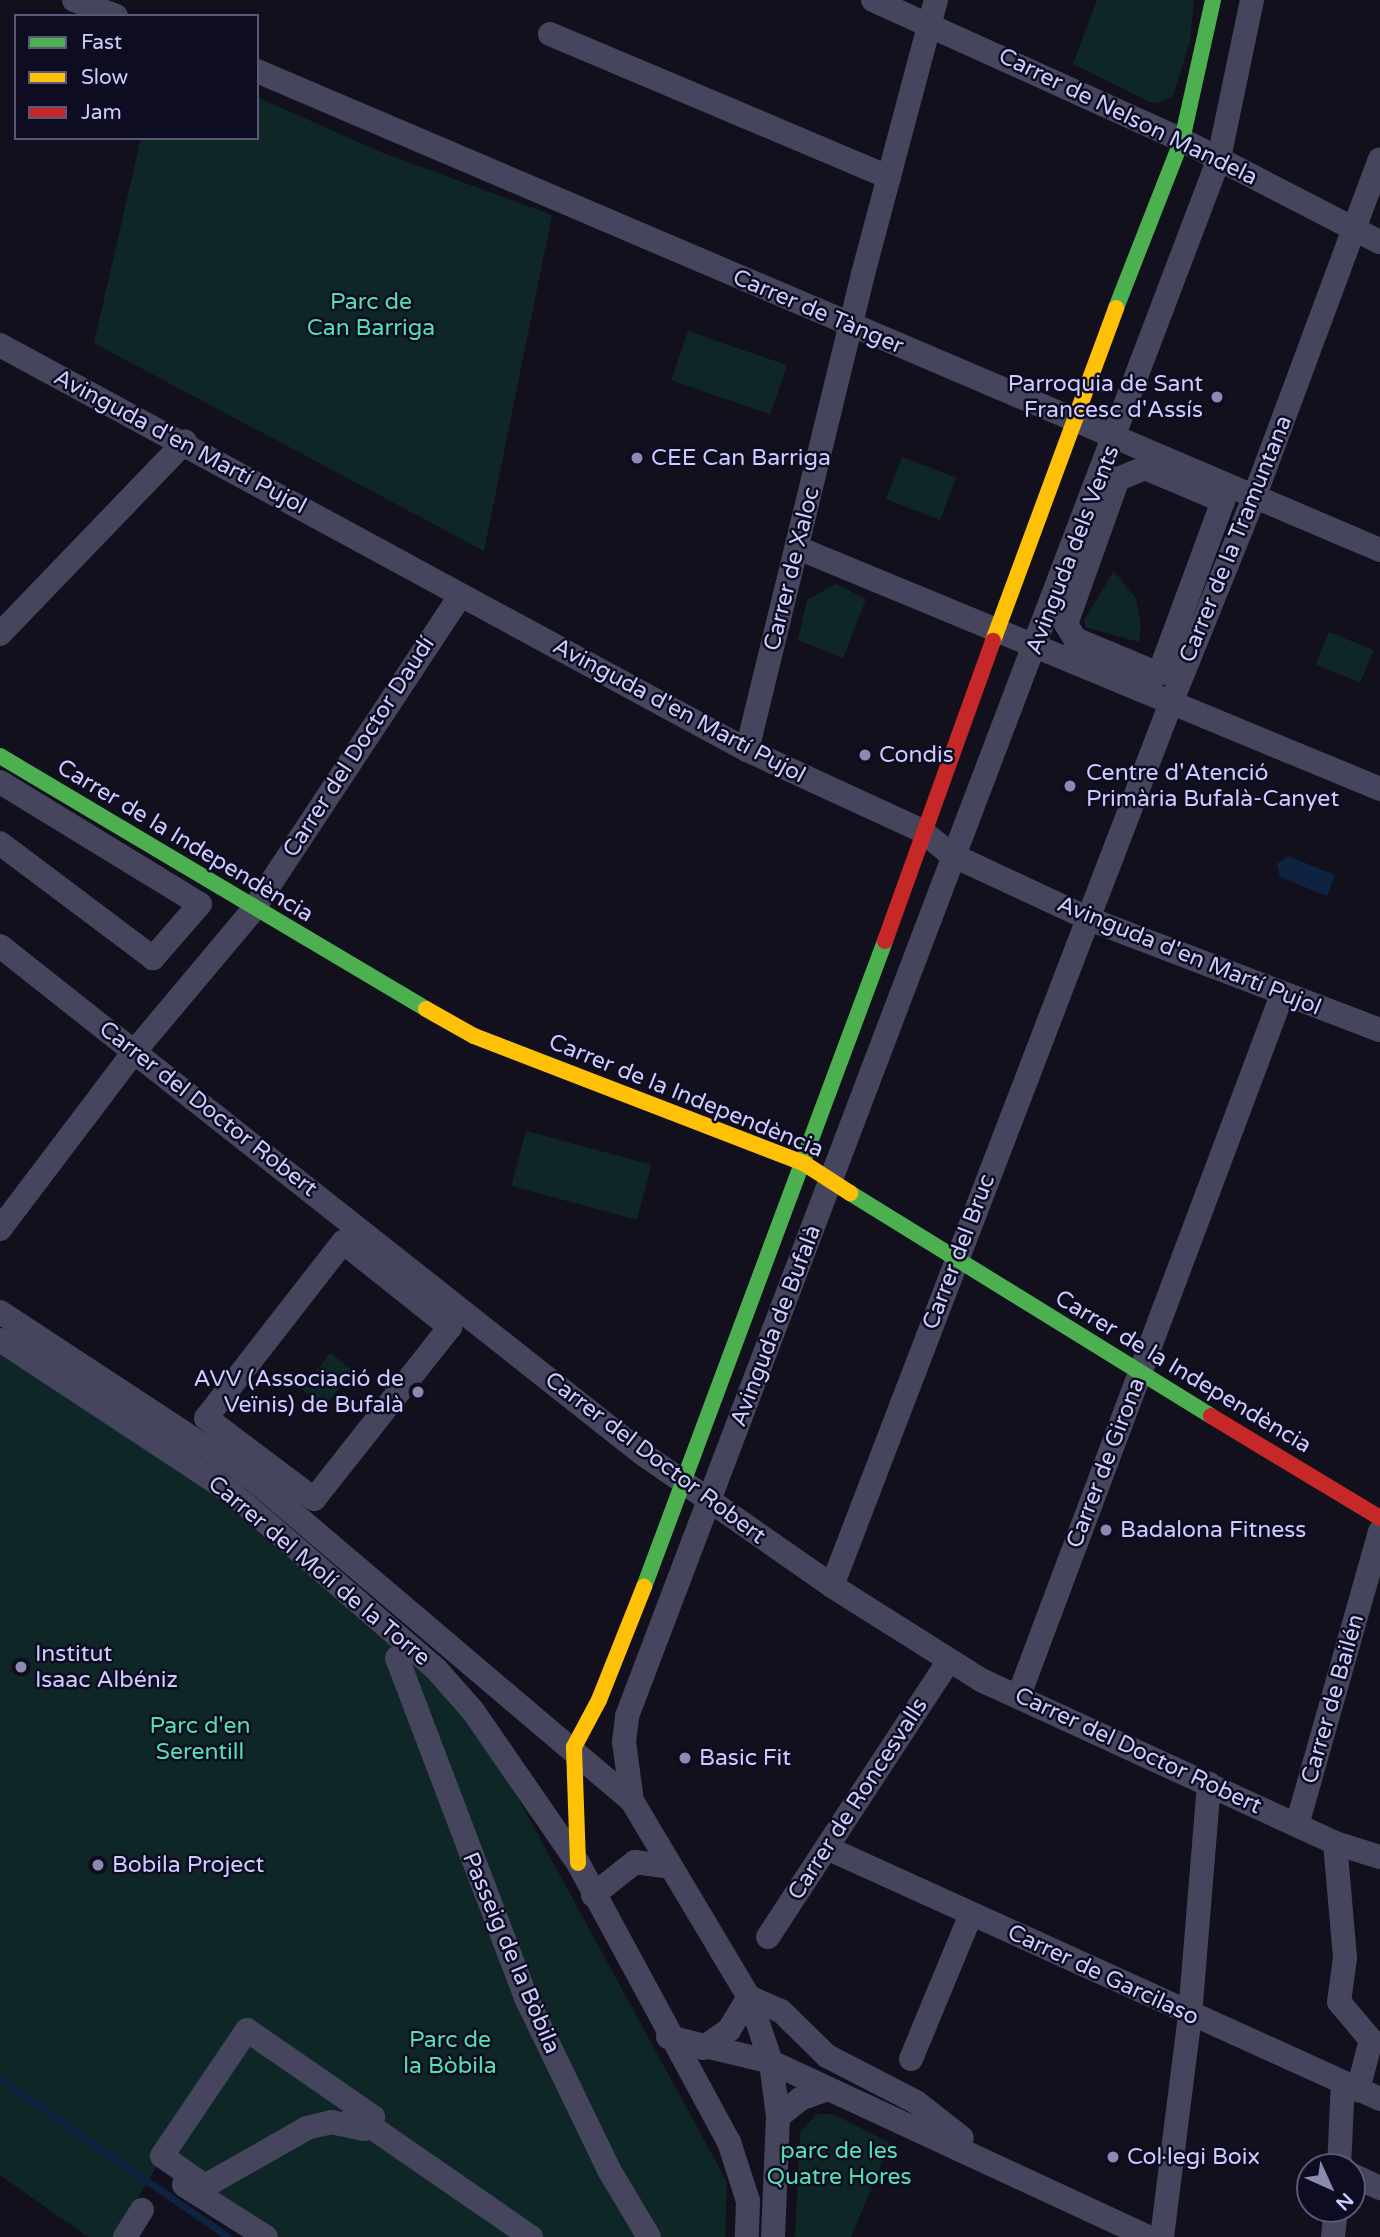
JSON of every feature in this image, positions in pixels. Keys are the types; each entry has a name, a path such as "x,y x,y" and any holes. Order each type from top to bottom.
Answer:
{"street":[{"path":"74,0 112,14"},
{"name":"Carrer de Nelson Mandela","path":"873,0 934,12 1380,243"},
{"name":"Avinguda dels Vents","path":"922,831 1073,419 1182,140 1213,0"},
{"name":"Avinguda dels Vents","path":"952,855 1117,437 1219,159 1252,0"},
{"name":"Carrer de Xaloc","path":"747,750 851,326 934,12"},
{"path":"550,34 890,177"},
{"name":"Carrer de Tànger","path":"259,72 1380,550"},
{"name":"Carrer de la Tramuntana","path":"1089,919 1171,703 1255,495 1356,230 1380,159"},
{"name":"Avinguda d'en Martí Pujol","path":"0,345 185,442 460,596 747,750 922,831 952,855 1089,919 1282,995 1380,1030"},
{"path":"0,634 10,606 185,442"},
{"path":"1145,468 1223,501 1158,674 1075,639 1066,624 1118,479 1145,468"},
{"path":"798,548 1380,789"},
{"name":"Carrer del Doctor Daudí","path":"4,1215 134,1052 253,910 460,596"},
{"name":"Carrer de la Independència","path":"0,756 253,910 474,1036 805,1164 956,1262 1380,1518"},
{"path":"0,782 200,904 153,958 0,843"},
{"name":"Avinguda de Bufalà","path":"574,1747 599,1700 805,1164 922,831"},
{"name":"Avinguda de Bufalà","path":"632,1801 624,1742 626,1716 710,1502 952,855"},
{"name":"Carrer del Bruc","path":"832,1586 1089,919"},
{"name":"Carrer del Doctor Robert","path":"0,946 683,1484 832,1586 948,1662 1335,1843 1380,1857"},
{"name":"Carrer de Girona","path":"1018,1695 1282,995"},
{"path":"343,1242 450,1328 314,1499 206,1418 343,1242"},
{"name":"Carrer del Molí de la Torre","path":"0,1312 248,1475 574,1747 632,1801 749,1997 771,2062 778,2117 773,2237"},
{"name":"Carrer del Molí de la Torre","path":"0,1340 232,1493 436,1669 472,1711 578,1863 668,2037 737,2162 747,2201 747,2237"},
{"name":"Carrer de Bailén","path":"1297,1825 1380,1532"},
{"name":"Passeig de la Bòbila","path":"397,1658 527,2000 609,2170 649,2237"},
{"name":"Carrer de Roncesvalls","path":"768,1937 948,1662"},
{"name":"Carrer del Molí de la Torre","path":"574,1747 578,1863"},
{"path":"1161,2237 1190,2015 1209,1784"},
{"path":"1335,1843 1345,1958 1339,2002 1371,2040 1343,2153"},
{"name":"Carrer de Garcilaso","path":"827,1848 1360,2091"},
{"path":"593,1895 635,1862 670,1867"},
{"path":"911,2059 971,1914"},
{"path":"703,2048 729,2030 749,1997 781,2011 827,2056 916,2102 989,2161"},
{"path":"247,2030 373,2117 367,2124 364,2129 332,2122 307,2128 205,2186 162,2156 247,2030"},
{"path":"668,2037 703,2048 752,2054 989,2161 1148,2237"},
{"path":"249,2044 531,2237"},
{"path":"778,2117 800,2099 828,2089"},
{"path":"176,2180 266,2237"},
{"path":"125,2237 142,2210"}],"green space":[{"path":"1097,0 1194,0 1190,41 1173,96 1160,103 1150,102 1073,64"},
{"name":"Parc de Can Barriga","path":"259,98 383,153 552,215 484,551 94,343 141,140 259,140"},
{"path":"688,331 787,365 770,414 671,380"},
{"path":"902,457 956,478 940,520 886,499"},
{"path":"1114,571 1136,599 1141,625 1139,642 1085,627 1084,620"},
{"path":"836,584 866,599 843,658 798,640 807,600"},
{"path":"1329,632 1374,650 1360,682 1316,664"},
{"path":"526,1131 652,1165 637,1220 511,1186"},
{"path":"330,1353 353,1371 325,1407 302,1389"},
{"path":"0,1354 225,1503 411,1659 460,1709 506,1776 727,2182 725,2237 278,2237 162,2157 114,2237 88,2237 0,2175"},
{"name":"parc de les Quatre Hores","path":"817,2114 833,2114 890,2143 851,2237 795,2237 800,2132"}],"water":[{"path":"1288,856 1335,875 1327,896 1280,877 1277,864"}],"waterway":[{"path":"0,2079 228,2237"}],"traffic: fast":[{"path":"1116,308 1182,140 1213,0"},
{"path":"0,756 426,1009"},
{"path":"644,1587 885,941"},
{"path":"850,1193 1211,1416"}],"traffic: slow":[{"path":"993,641 1116,308"},
{"path":"426,1009 474,1036 805,1164 850,1193"},
{"path":"578,1863 574,1747 599,1700 644,1587"}],"traffic: jam":[{"path":"885,941 993,641"},
{"path":"1211,1416 1380,1518"}],"place":[{"name":"Parroquia de Sant Francesc d'Assís","path":"1217,397"},
{"name":"CEE Can Barriga","path":"637,458"},
{"name":"Condis","path":"865,755"},
{"name":"Centre d'Atenció Primària Bufalà-Canyet","path":"1070,786"},
{"name":"AVV (Associació de Veïnis) de Bufalà","path":"418,1392"},
{"name":"Badalona Fitness","path":"1106,1530"},
{"name":"Institut Isaac Albéniz","path":"21,1667"},
{"name":"Basic Fit","path":"685,1758"},
{"name":"Bobila Project","path":"98,1865"},
{"name":"Col·legi Boix","path":"1113,2157"}],"park label":[{"name":"Parc d'en Serentill","path":"200,1739"},
{"name":"Parc de la Bòbila","path":"450,2053"}]}
